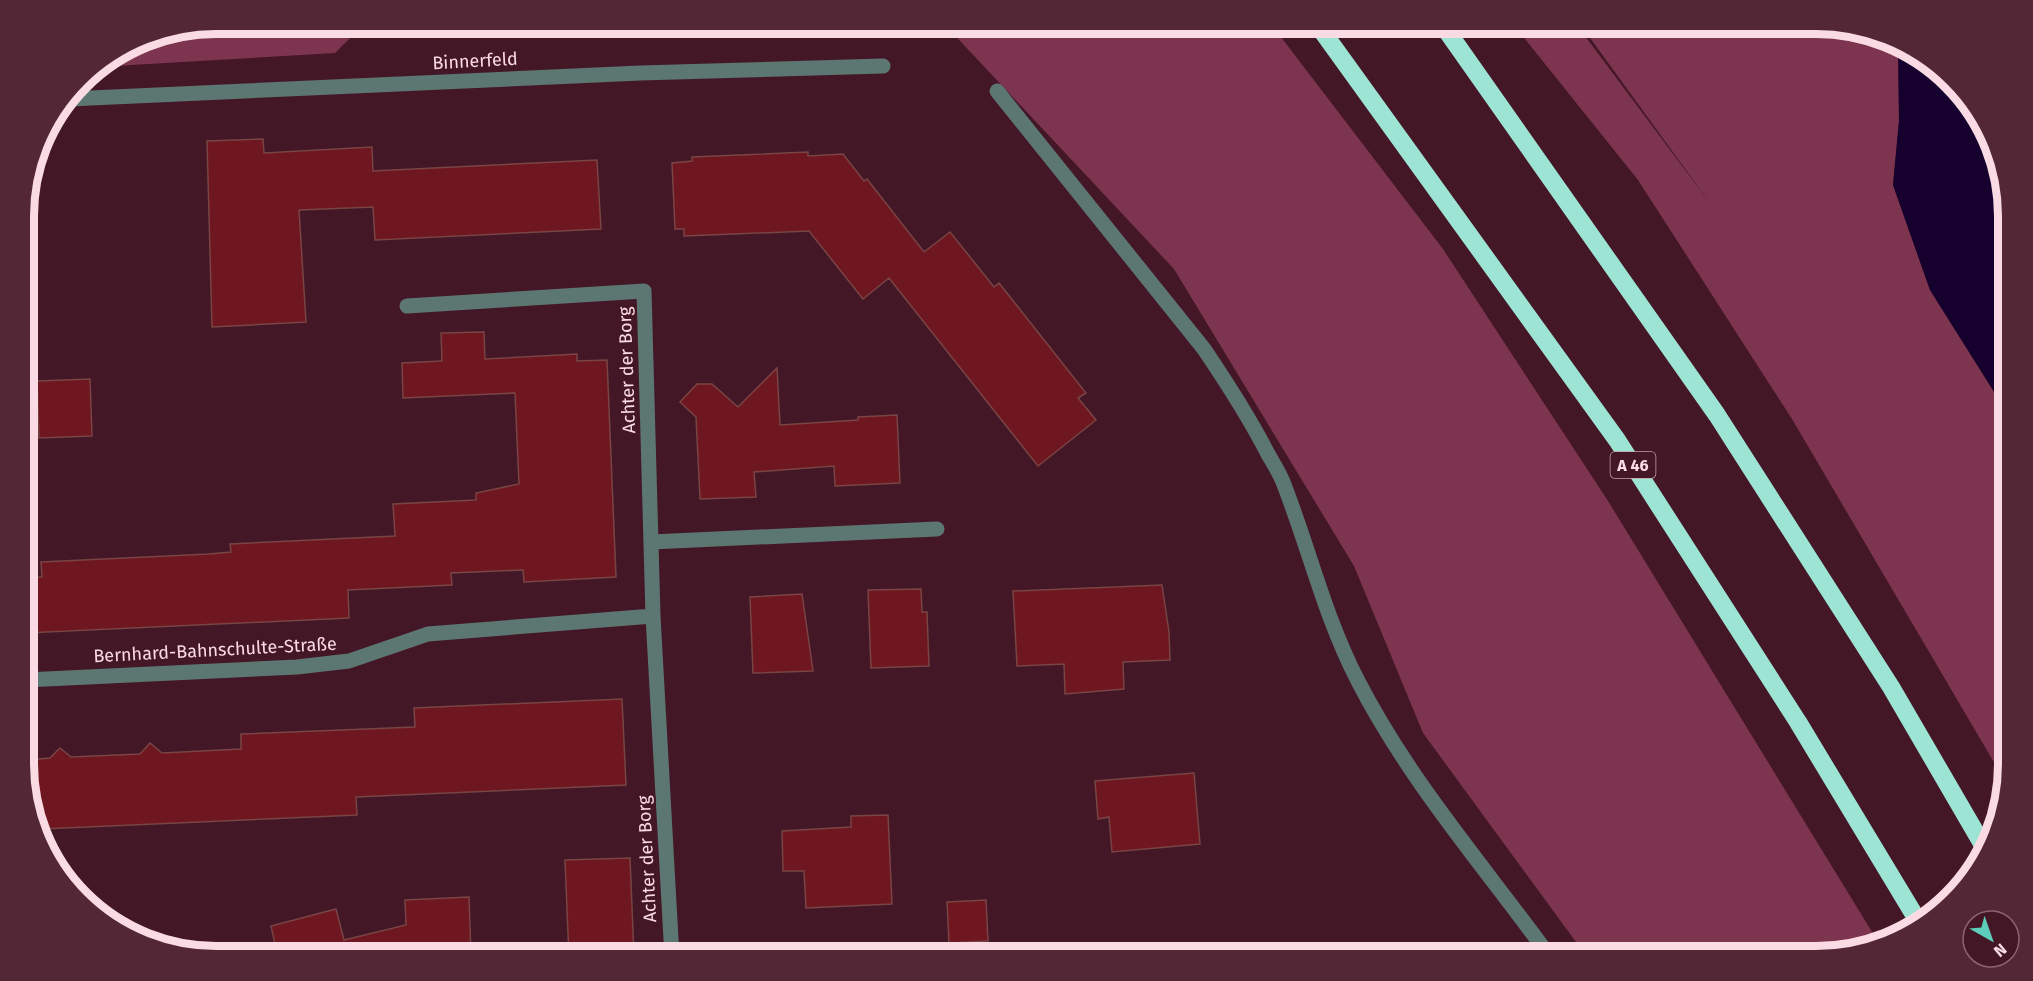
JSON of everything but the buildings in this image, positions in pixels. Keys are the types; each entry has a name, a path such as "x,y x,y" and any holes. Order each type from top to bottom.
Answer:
{"highway":[{"name":"A 46","path":"1325,35 1617,440 1798,722 1915,917"},
{"path":"1450,35 1717,416 1891,687 1981,842"}],"street":[{"name":"Binnerfeld","path":"79,99 639,73 883,66"},
{"path":"997,91 1204,349 1229,386 1257,431 1282,480 1316,582 1344,652 1377,716 1427,795 1542,946"},
{"name":"Achter der Borg","path":"406,306 644,291 653,616 671,946"},
{"path":"651,542 938,529"},
{"name":"Bernhard-Bahnschulte-Straße","path":"34,680 308,666 349,661 428,634 653,616"}],"shaded area":[{"path":"205,35 353,35 335,53 115,66 147,48 181,38"},
{"path":"955,35 1279,35 1443,249 1608,501 1875,937 1828,946 1579,946 1423,733 1354,566 1174,269"},
{"path":"1522,35 1584,35 1712,206 1588,35 1828,35 1875,44 1898,54 1899,121 1893,185 1930,290 1999,400 1999,770 1792,419 1638,180"},
{"path":"1898,54 1936,80 1953,97 1968,116 1985,147 1997,193 1999,217 1999,400 1930,290 1893,185 1899,121"}]}
